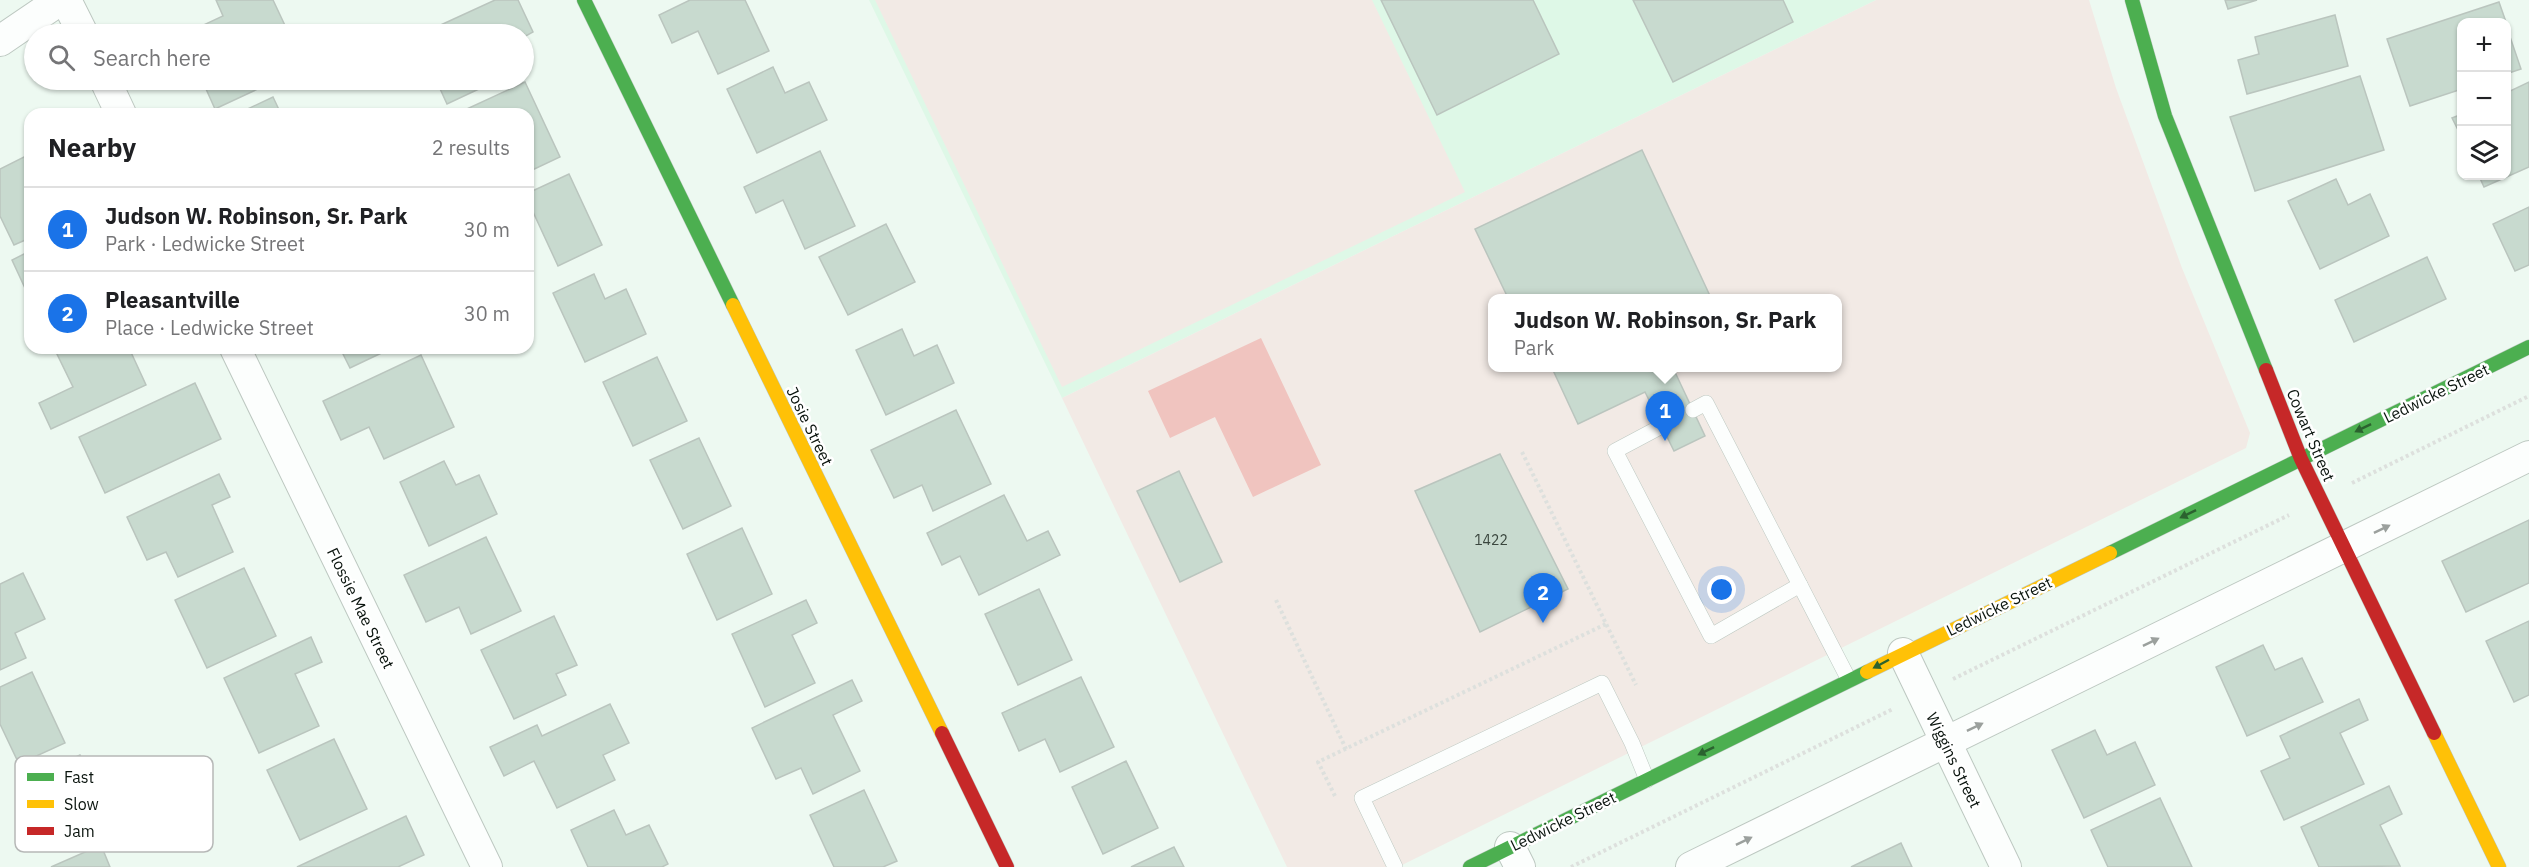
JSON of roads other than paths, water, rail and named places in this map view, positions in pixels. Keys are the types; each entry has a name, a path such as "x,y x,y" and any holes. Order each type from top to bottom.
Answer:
{"street":[{"path":"0,41 12,29 60,0"},
{"path":"66,0 78,24"},
{"name":"Josie Street","path":"584,0 1007,867"},
{"name":"Cowart Street","path":"2132,0 2165,116 2301,459 2499,867"},
{"path":"110,90 119,108"},
{"name":"Ledwicke Street","path":"1470,867 1515,857 1647,780 2529,347"},
{"name":"Flossie Mae Street","path":"238,354 487,867"},
{"path":"1691,867 2529,456"},
{"name":"Wiggins Street","path":"1902,653 2006,867"}],"lane":[{"path":"1693,410 1706,403 1849,680"},
{"path":"1662,426 1616,450 1711,636 1800,585"},
{"path":"1395,867 1362,798 1602,683 1632,743 1647,780"}],"place":[{"name":"Judson W. Robinson, Sr. Park","path":"1665,441"},
{"name":"Pleasantville","path":"1543,623"}]}
